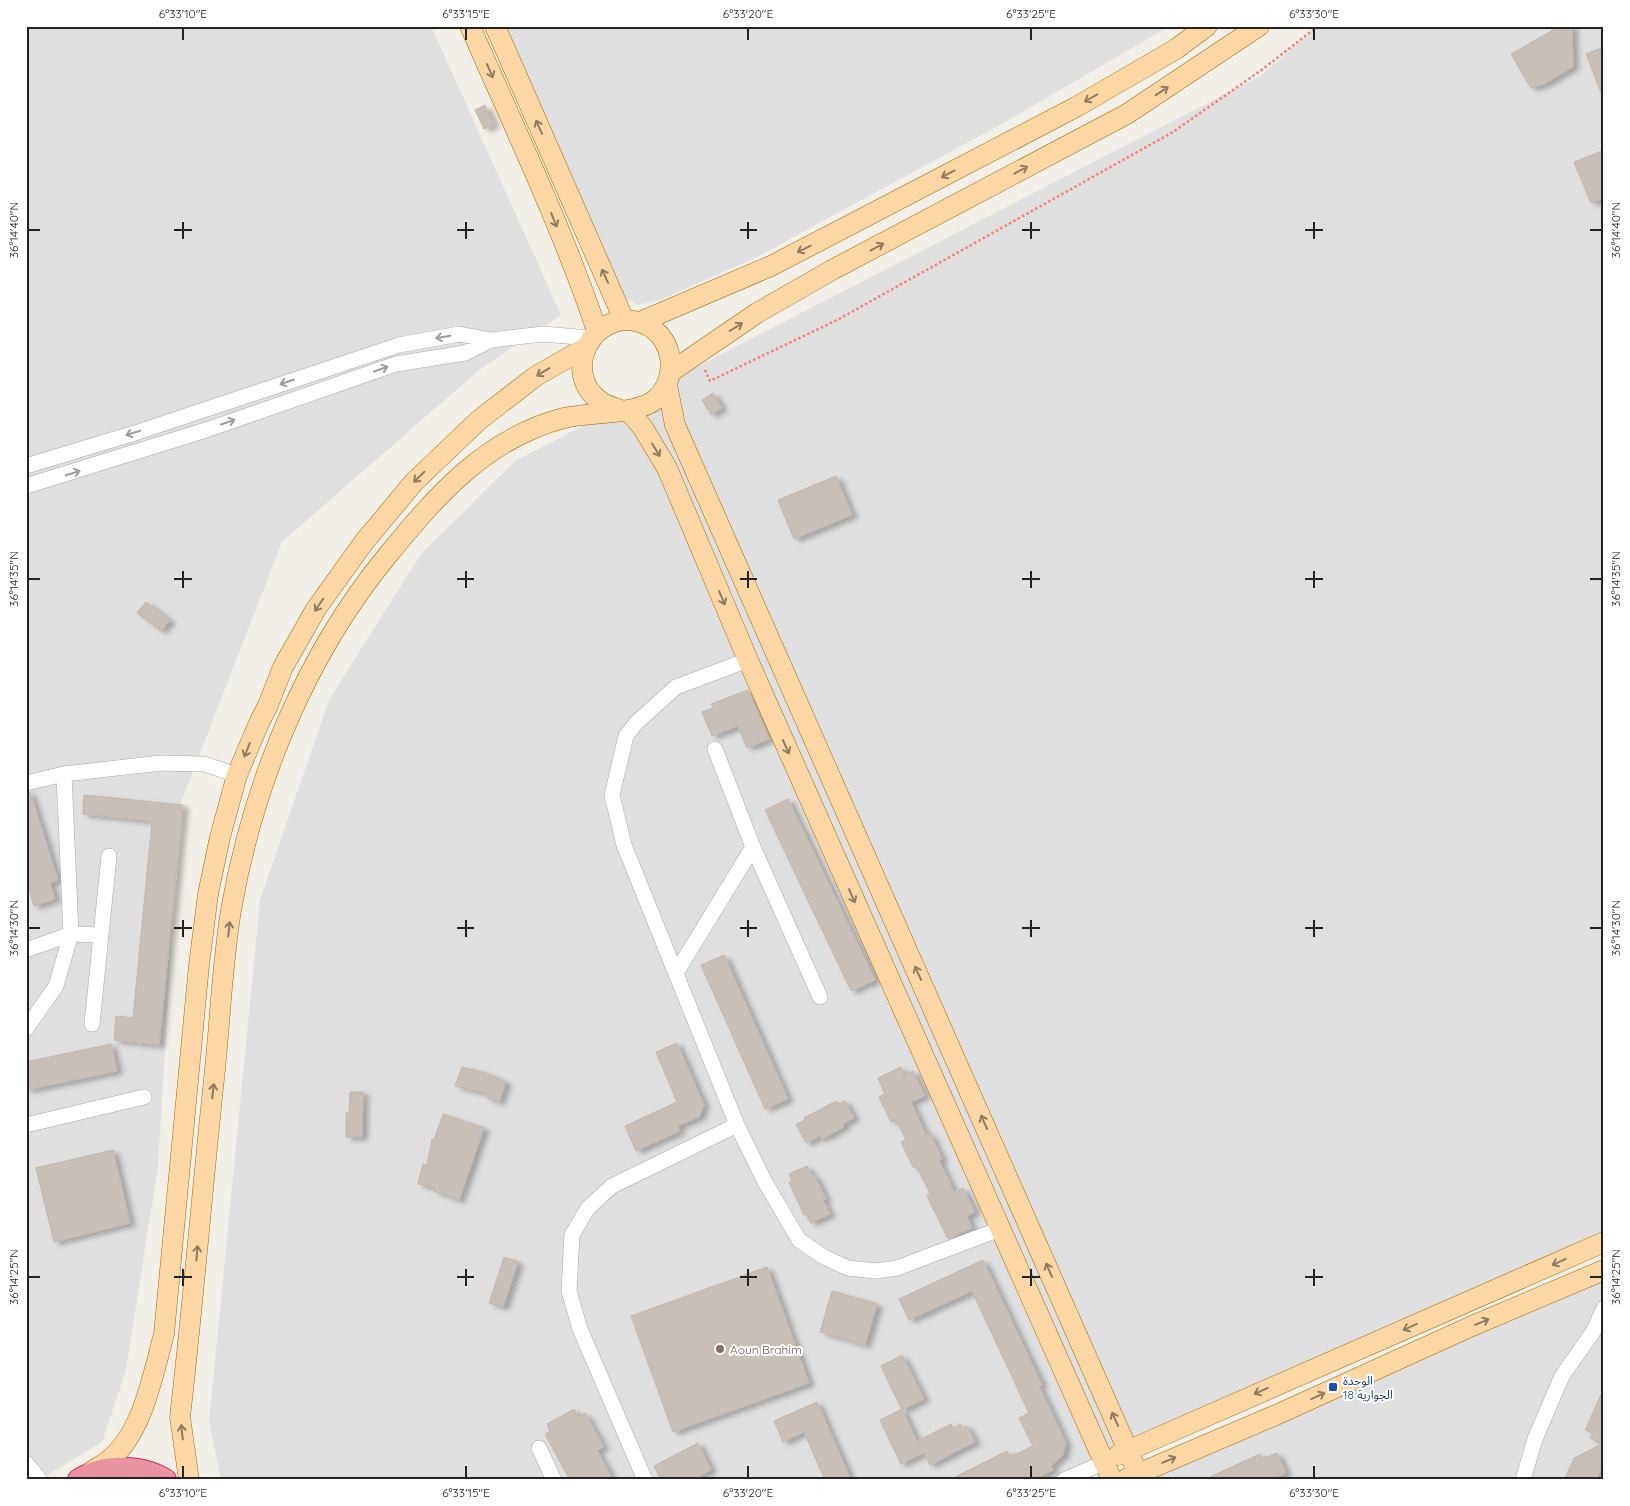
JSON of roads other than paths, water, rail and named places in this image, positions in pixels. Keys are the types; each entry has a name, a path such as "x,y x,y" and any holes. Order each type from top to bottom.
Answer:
{"highway":[{"path":"80,1479 106,1470 131,1469 156,1475 164,1480"}],"main road":[{"path":"470,26 582,287 591,339 581,363 583,378 590,392 602,403 624,410 643,428 667,468 748,660 1109,1471 1129,1450 1604,1242"},
{"path":"495,26 632,321 653,329 664,340 670,355 669,378 675,425 1129,1450 1134,1477 1276,1416 1472,1326 1604,1270"},
{"path":"80,1479 110,1459 130,1436 149,1391 164,1334 199,965 210,884 220,837 237,775 283,667 316,609 364,542 414,482 479,420 536,376 591,339 609,324 632,321 771,266 1084,102 1176,49 1207,26"},
{"path":"189,1480 180,1417 231,911 246,844 280,737 312,671 346,614 386,557 445,490 475,461 518,433 565,417 624,410 650,404 658,398 669,378 695,354 757,313 832,270 1127,114 1259,26"}],"street":[{"path":"26,466 399,344 459,334 491,340 543,334 591,339"},
{"path":"26,486 98,465 396,364 465,353 491,340"},
{"path":"90,446 98,465"},
{"path":"748,660 676,687 636,723 626,736 612,795 624,845 737,1126 764,1182 798,1240 824,1257 848,1268 876,1271 898,1268 1000,1228"},
{"path":"715,749 752,847 820,997"},
{"path":"26,783 64,774 161,763 204,764 237,775"},
{"path":"26,1029 56,986 71,934 64,774"},
{"path":"676,973 752,847"},
{"path":"92,1024 109,856"},
{"path":"26,950 45,945 71,934 101,935"},
{"path":"26,1125 144,1097"},
{"path":"645,1480 604,1390 580,1329 569,1291 572,1235 588,1208 612,1186 737,1126"},
{"path":"1523,1480 1535,1439 1562,1376 1593,1332 1604,1308"},
{"path":"539,1448 554,1480"},
{"path":"26,1463 40,1480"},
{"path":"1064,1480 1109,1471"}],"place":[{"name":"Aoun Brahim","path":"720,1349"},
{"name":"الوحدة الجوارية 18","path":"1333,1387"}]}
